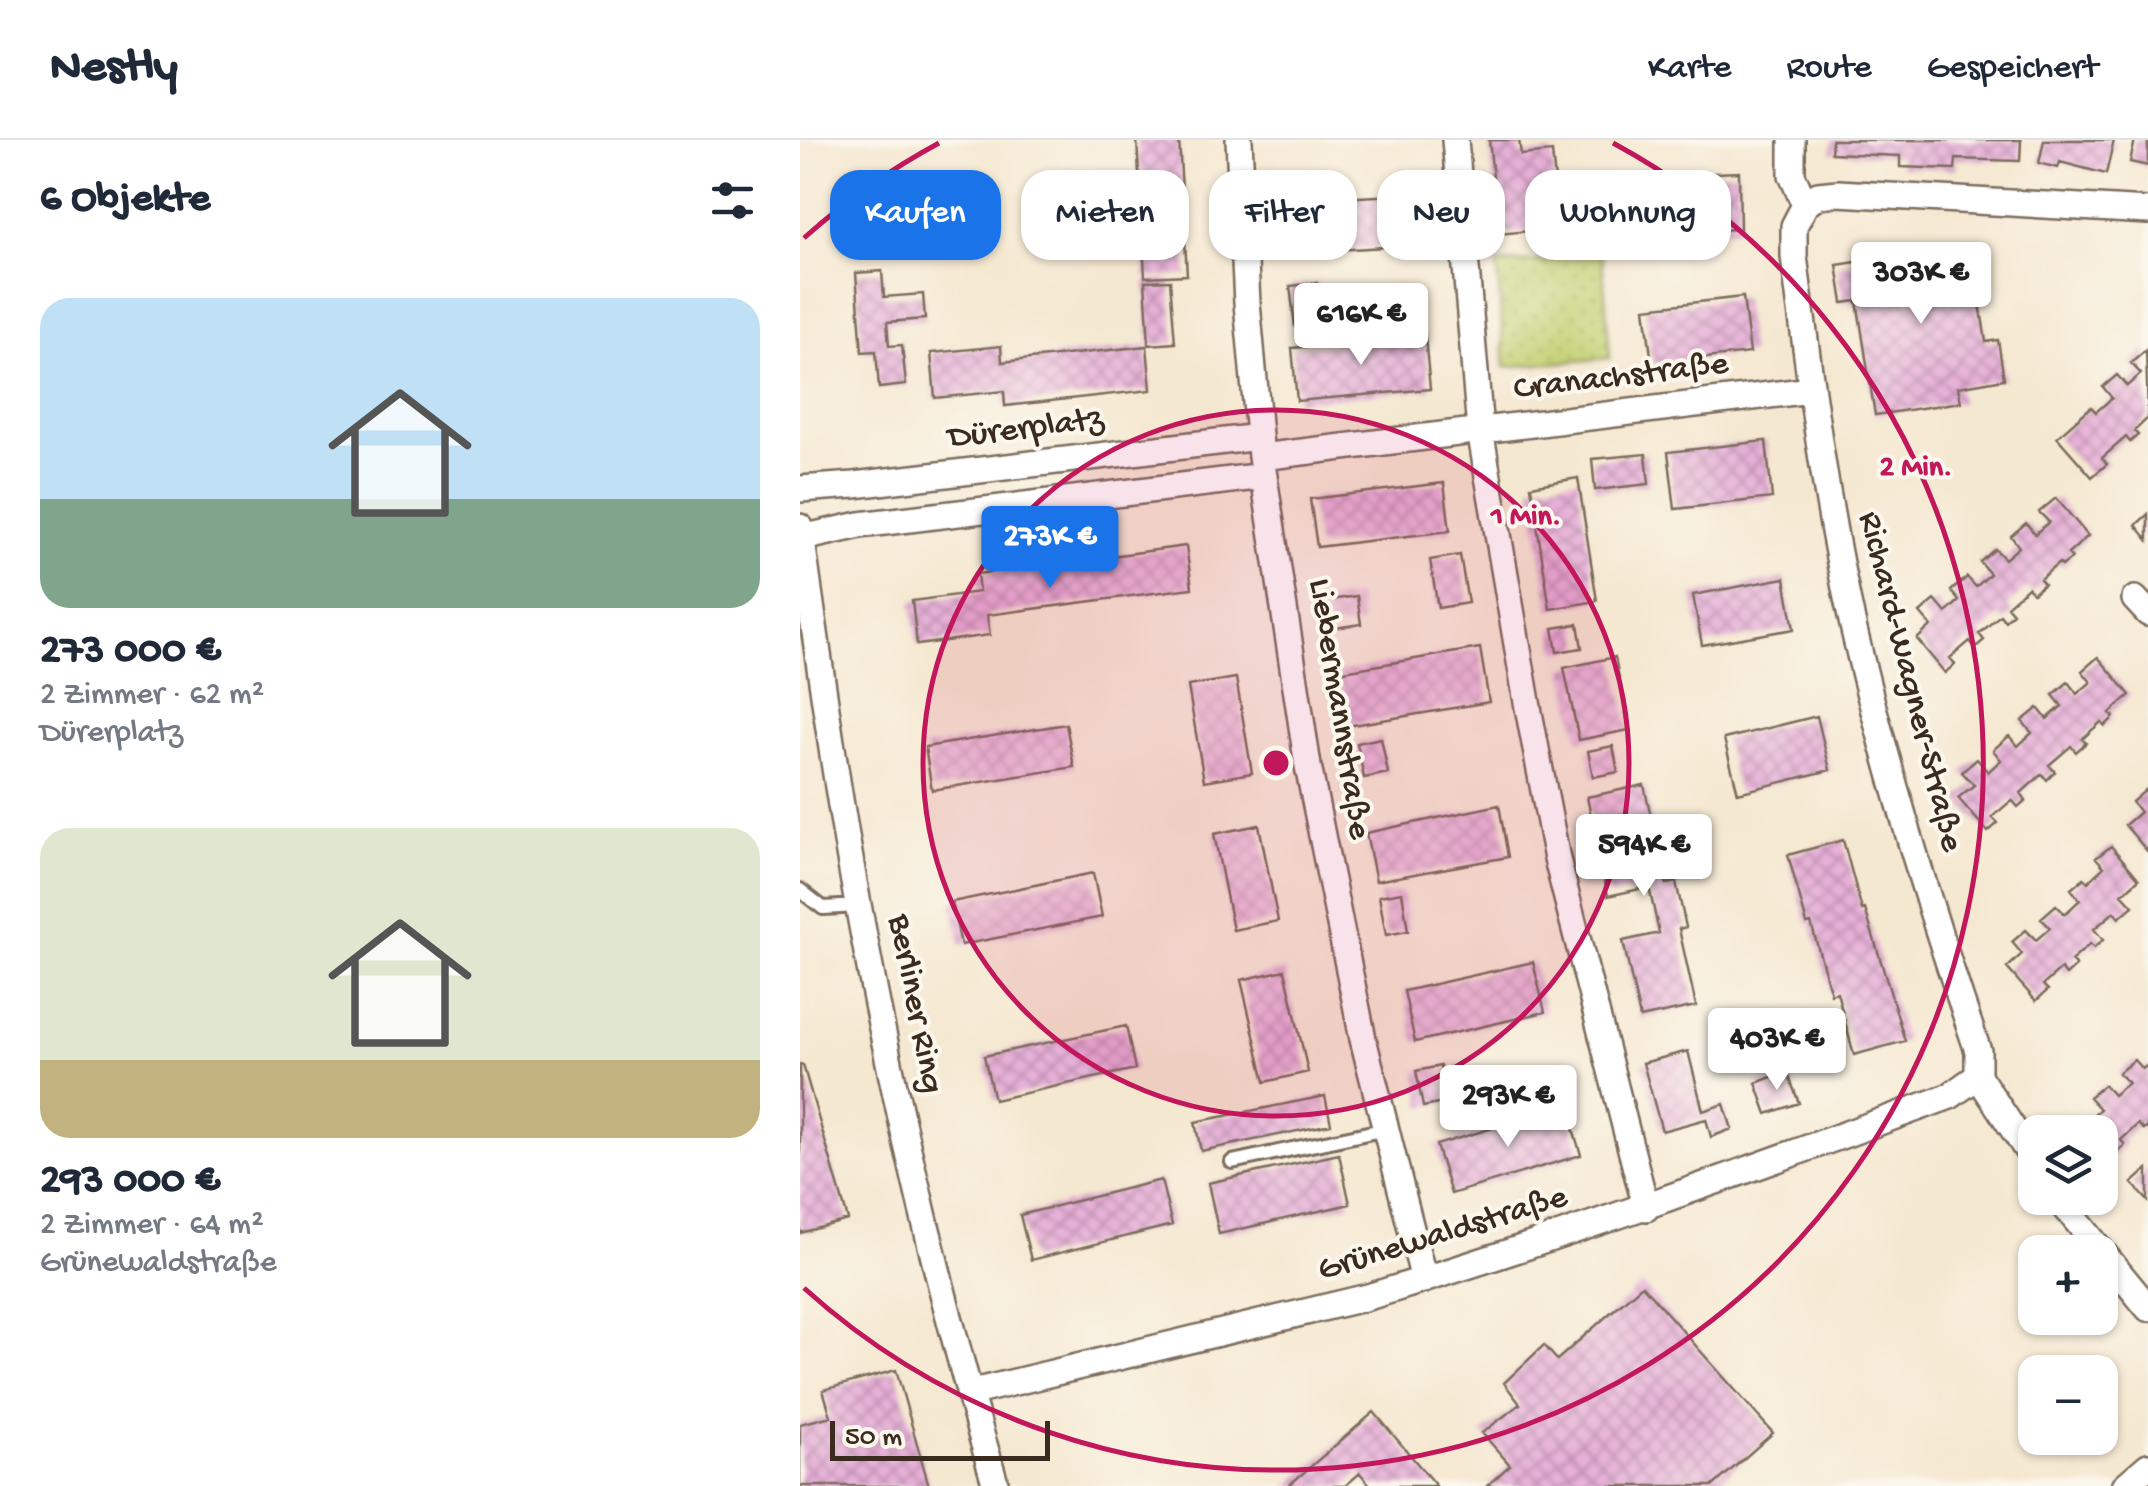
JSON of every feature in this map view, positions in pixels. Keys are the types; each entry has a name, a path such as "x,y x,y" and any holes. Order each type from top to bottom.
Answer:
{"street":[{"name":"Liebermannstraße","path":"1239,140 1247,302 1261,457 1308,766 1363,1039 1424,1280"},
{"path":"1455,140 1480,430 1556,859 1646,1208"},
{"name":"Richard-Wagner-Straße","path":"1792,140 1792,175 1804,205 1794,226 1794,256 1811,390 1855,632 1930,908 1978,1051 1978,1076 2018,1136"},
{"path":"1804,205 1818,195 1838,193 2148,211"},
{"name":"Cranachstraße","path":"1261,457 1811,390"},
{"name":"Dürerplatz","path":"800,489 1261,457"},
{"path":"800,535 1261,457"},
{"name":"Berliner Ring","path":"800,535 807,633 906,1146 996,1486"},
{"name":"Grünewaldstraße","path":"969,1394 1424,1280 1646,1208 1950,1096 1978,1076"},
{"path":"2072,1215 2148,1308"},
{"path":"2126,1486 2148,1466"}],"lane":[{"path":"800,890 823,908 859,906"},
{"path":"1232,1162 1386,1129"}],"green space":[{"path":"1602,260 1610,358 1505,367 1497,264"}],"building":[{"path":"1137,140 1179,140 1181,170 1139,170"},
{"path":"1489,140 1519,140 1521,155 1552,152 1554,170 1525,170 1525,231 1505,233 1505,170 1492,170"},
{"path":"1832,140 2021,140 2020,161 1956,159 1955,169 1900,167 1900,156 1831,153"},
{"path":"2044,140 2114,140 2106,174 2060,162 2058,168 2039,163"},
{"path":"2135,140 2148,140 2148,166 2130,162"},
{"path":"1731,172 1739,172 1740,229 1731,229"},
{"path":"1377,196 1377,247 1357,249 1357,197"},
{"path":"1971,244 1986,342 1998,340 2004,379 1958,387 1961,402 1875,415 1857,301 1843,303 1837,265"},
{"path":"1144,260 1186,260 1187,275 1145,277"},
{"path":"882,271 884,297 923,294 925,319 887,322 889,346 902,345 906,385 879,388 876,351 862,352 856,273"},
{"path":"1170,280 1175,343 1149,345 1145,281"},
{"path":"1317,283 1322,324 1295,327 1290,286"},
{"path":"1743,297 1750,353 1652,364 1645,308"},
{"path":"1425,336 1430,389 1297,401 1292,348"},
{"path":"1001,346 1002,362 1147,346 1151,390 1005,406 1004,391 935,398 931,353"},
{"path":"2146,350 2148,418 2134,431 2138,435 2130,442 2126,437 2102,458 2107,464 2092,477 2057,437 2091,407 2096,412 2112,398 2103,387 2117,375 2127,386 2141,374 2131,363"},
{"path":"1766,441 1772,498 1675,509 1668,452"},
{"path":"1646,454 1649,484 1595,490 1592,459"},
{"path":"1578,478 1597,601 1550,609 1531,486"},
{"path":"1444,483 1450,531 1317,547 1310,499"},
{"path":"2056,498 2088,536 2068,554 2072,558 2040,579 2044,584 2033,593 2028,587 2007,606 2013,613 2005,621 2000,615 1979,634 1984,640 1975,648 1970,641 1950,658 1955,664 1945,673 1917,639 1931,626 1920,613 1935,600 1946,613 1959,601 1951,591 1967,577 1976,587 1990,574 1980,562 1995,549 2005,559 2019,547 2011,536 2026,523 2035,534 2049,522 2039,512"},
{"path":"2148,514 2148,540 2136,525"},
{"path":"1186,546 1192,588 987,615 990,635 917,645 912,601 979,592 977,574"},
{"path":"1460,555 1468,603 1438,608 1430,560"},
{"path":"1785,578 1794,629 1702,645 1693,595"},
{"path":"1357,596 1361,624 1328,629 1324,601"},
{"path":"1578,624 1582,648 1557,652 1553,628"},
{"path":"1480,648 1489,702 1347,726 1338,672"},
{"path":"1615,657 1629,730 1579,740 1564,668"},
{"path":"2098,657 2130,695 2110,713 2114,717 2105,726 2101,722 2082,739 2086,743 2076,752 2071,746 2049,765 2055,772 2047,780 2042,774 2021,793 2026,800 2018,807 2012,800 1992,817 1998,823 1988,832 1958,798 1974,785 1962,772 1977,759 1988,772 2001,760 1993,750 2009,736 2018,746 2032,733 2022,721 2038,708 2047,719 2062,706 2053,695 2068,682 2077,694 2091,682 2082,671"},
{"path":"1236,678 1252,773 1204,781 1188,686"},
{"path":"1817,716 1830,770 1738,793 1724,739"},
{"path":"1066,724 1074,767 932,790 925,747"},
{"path":"1381,738 1388,773 1364,778 1357,743"},
{"path":"1613,746 1618,772 1593,777 1588,751"},
{"path":"1644,785 1666,884 1676,882 1686,927 1679,929 1696,1006 1640,1018 1623,941 1659,933 1649,887 1608,896 1587,797"},
{"path":"2148,788 2148,852 2125,825 2140,812 2132,802"},
{"path":"1499,805 1508,857 1376,881 1366,833"},
{"path":"1259,825 1278,921 1233,930 1214,834"},
{"path":"1843,840 1905,1041 1854,1055 1837,992 1831,994 1788,855"},
{"path":"2111,846 2139,879 2122,894 2133,906 2119,918 2114,912 2094,929 2103,940 2094,948 2090,944 2071,961 2076,966 2066,975 2061,969 2043,985 2048,990 2036,1001 2007,968 2022,954 2012,942 2026,930 2036,940 2050,928 2041,918 2056,905 2065,914 2080,900 2071,889 2084,878 2088,882 2104,867 2096,858"},
{"path":"1093,873 1102,917 961,945 952,902"},
{"path":"1402,892 1408,931 1386,935 1379,896"},
{"path":"1533,962 1545,1012 1415,1042 1404,991"},
{"path":"1285,970 1308,1072 1265,1082 1241,980"},
{"path":"1126,1026 1135,1069 994,1100 984,1056"},
{"path":"1688,1051 1703,1111 1724,1104 1732,1129 1711,1137 1706,1119 1662,1131 1643,1063"},
{"path":"2134,1060 2142,1069 2148,1065 2148,1127 2144,1130 2138,1124 2121,1140 2125,1145 2118,1151 2118,1115 2093,1115 2100,1109 2089,1097 2104,1085 2113,1095 2128,1083 2118,1073"},
{"path":"800,1065 848,1220 800,1233"},
{"path":"1440,1066 1448,1102 1423,1107 1416,1071"},
{"path":"1787,1071 1799,1103 1767,1114 1756,1083"},
{"path":"1325,1096 1331,1124 1201,1151 1195,1122"},
{"path":"1566,1106 1581,1155 1451,1194 1436,1145"},
{"path":"1339,1154 1350,1204 1219,1234 1208,1183"},
{"path":"2148,1169 2148,1201 2132,1183"},
{"path":"1161,1180 1172,1225 1031,1260 1020,1215"},
{"path":"1642,1285 1773,1433 1713,1486 1487,1486 1510,1465 1482,1433 1520,1404 1504,1383 1544,1345 1557,1360"},
{"path":"896,1370 929,1486 800,1486 800,1424 831,1416 823,1390"},
{"path":"1374,1412 1436,1486 1371,1486 1360,1473 1345,1486 1288,1486"}]}
